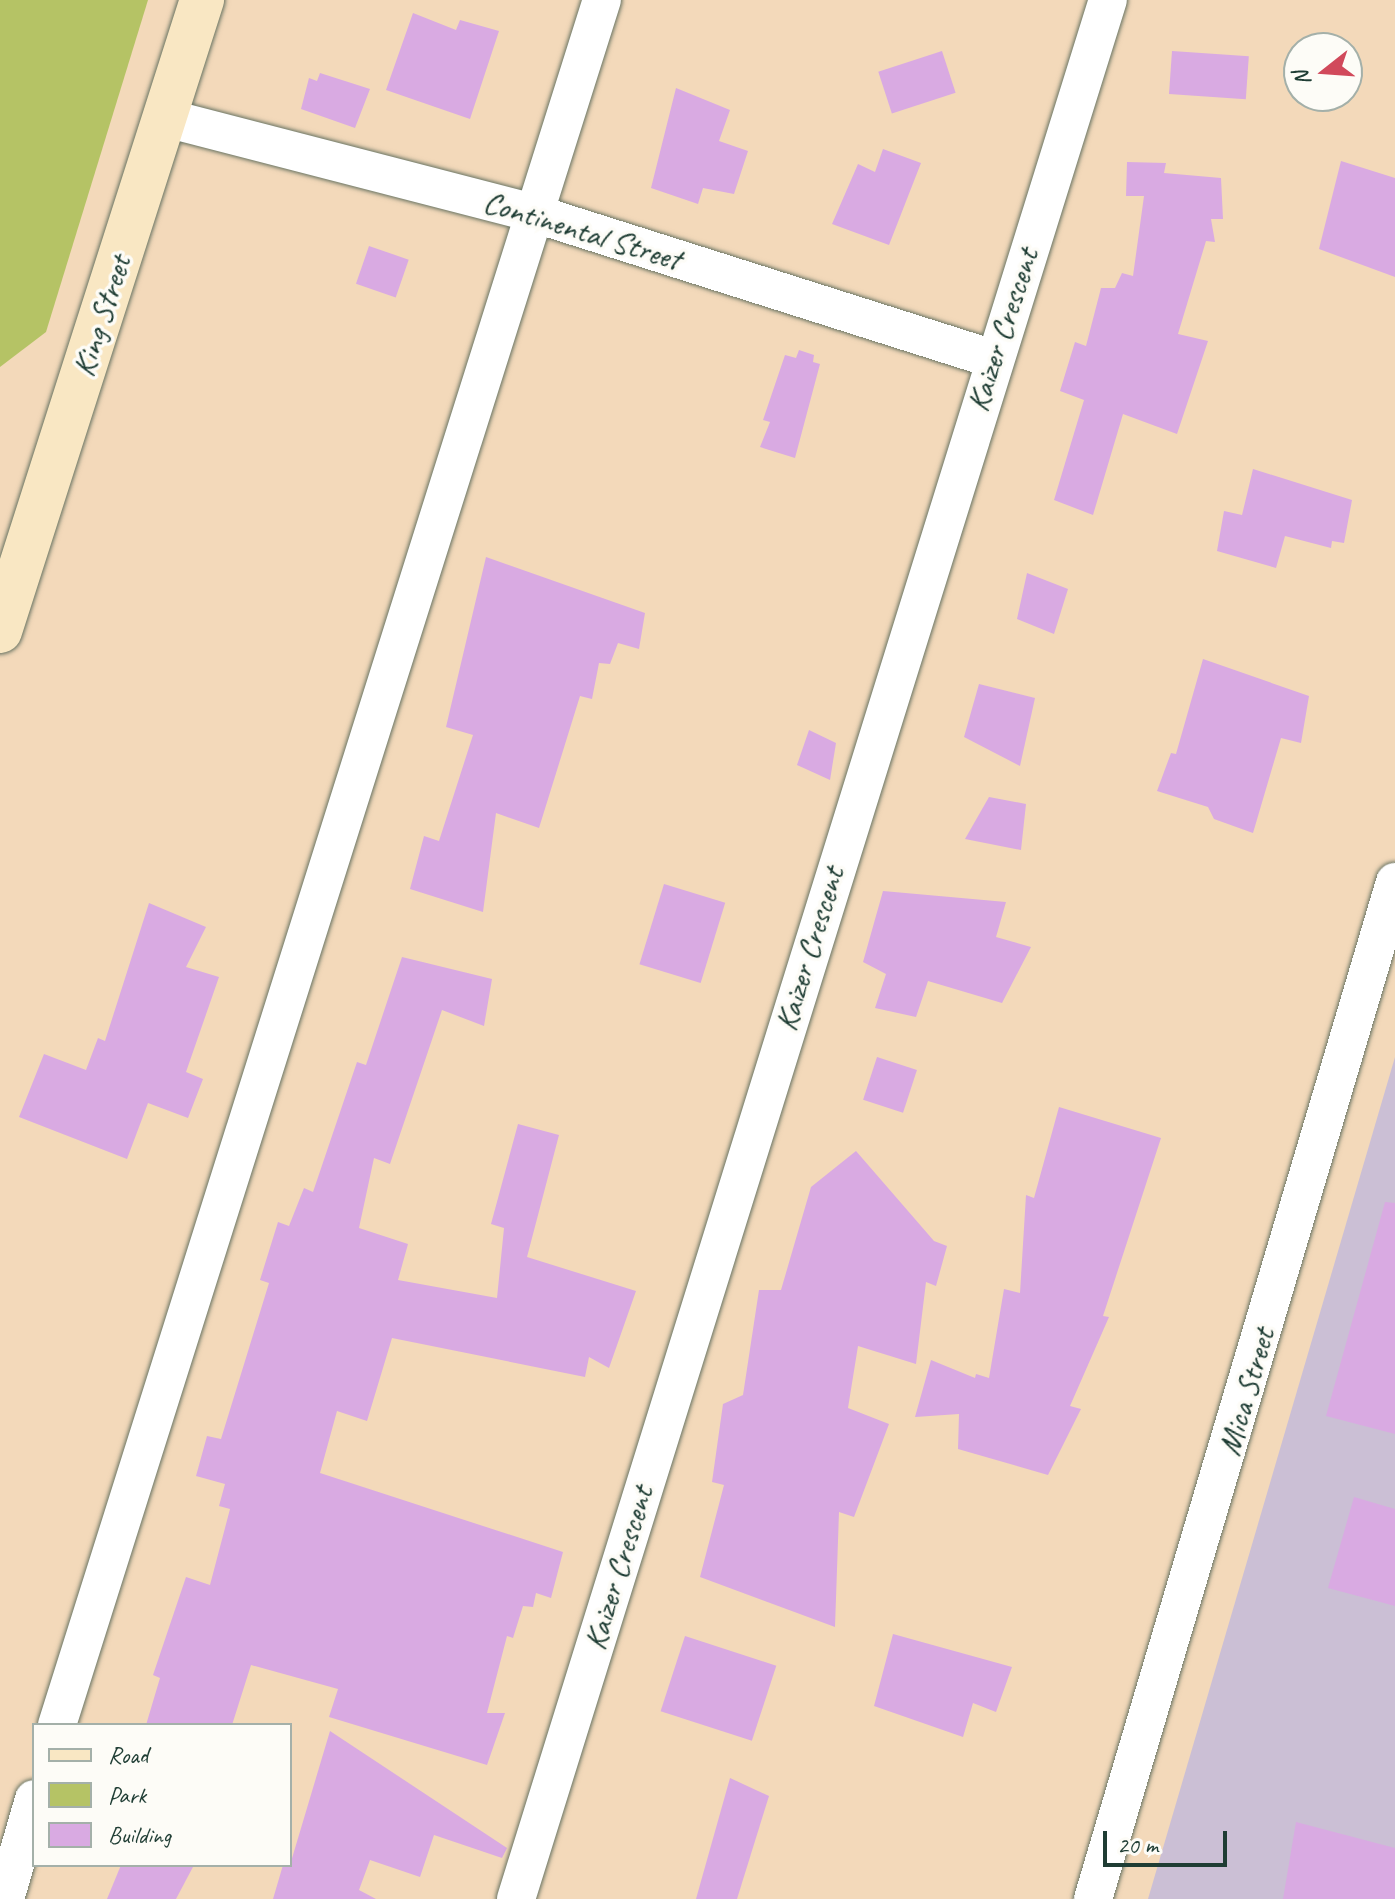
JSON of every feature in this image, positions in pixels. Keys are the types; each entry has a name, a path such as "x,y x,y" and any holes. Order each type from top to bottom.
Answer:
{"street":[{"name":"King Street","path":"0,631 202,0"},
{"path":"58,1723 602,0"},
{"name":"Kaizer Crescent","path":"516,1899 993,359 1108,0"},
{"name":"Continental Street","path":"166,118 533,213 993,359"},
{"name":"Mica Street","path":"1093,1899 1395,882"},
{"path":"5,1899 32,1806"}],"shaded area":[{"path":"1395,1057 1395,1899 1148,1899"}],"green space":[{"path":"0,0 148,0 46,332 0,367"}],"building":[{"path":"413,13 456,30 460,20 499,31 470,119 386,90"},
{"path":"942,51 956,93 892,114 878,72"},
{"path":"1172,51 1249,56 1246,99 1169,94"},
{"path":"320,73 370,89 355,128 301,109 309,78 317,81"},
{"path":"676,88 730,110 719,141 748,151 734,194 703,188 698,204 651,188"},
{"path":"883,149 921,163 889,245 832,224 858,164 875,172"},
{"path":"1341,161 1395,178 1395,277 1319,249"},
{"path":"1127,162 1166,163 1164,173 1221,178 1223,219 1211,219 1215,242 1206,241 1178,334 1208,341 1177,434 1123,414 1093,515 1054,500 1084,400 1060,391 1075,342 1086,346 1101,288 1115,288 1122,273 1133,276 1144,196 1126,196"},
{"path":"369,246 409,260 396,297 356,284"},
{"path":"799,350 814,355 813,362 820,364 795,458 760,447 770,422 763,420 785,355 796,358"},
{"path":"1253,469 1352,500 1344,543 1332,541 1331,548 1285,536 1276,568 1217,551 1224,511 1242,515"},
{"path":"486,557 645,613 639,649 618,643 610,664 599,663 592,699 580,696 539,828 496,813 483,912 410,889 424,836 439,841 473,735 446,727"},
{"path":"1027,573 1068,589 1054,634 1017,619"},
{"path":"1203,659 1309,696 1301,743 1281,738 1253,833 1214,819 1208,807 1157,791 1171,753 1176,754"},
{"path":"979,684 1035,698 1020,766 964,737"},
{"path":"809,730 836,743 830,780 797,765"},
{"path":"989,797 1026,804 1021,850 965,839"},
{"path":"664,884 725,903 701,983 639,964"},
{"path":"883,891 1006,902 996,937 1031,947 1002,1003 928,981 916,1017 875,1008 886,974 863,962"},
{"path":"149,903 206,927 186,967 219,977 186,1072 203,1079 188,1118 148,1103 127,1159 19,1117 44,1054 86,1070 98,1038 105,1041"},
{"path":"402,957 492,979 484,1026 442,1010 390,1164 374,1158 359,1228 408,1244 398,1280 497,1298 504,1228 491,1224 518,1124 559,1135 527,1257 636,1291 609,1368 589,1357 585,1377 392,1338 367,1421 337,1411 320,1473 563,1552 551,1598 536,1593 533,1607 523,1606 513,1638 507,1636 487,1713 505,1713 487,1765 329,1717 338,1689 251,1665 233,1723 147,1723 160,1678 153,1675 186,1577 210,1585 230,1509 219,1506 225,1484 196,1476 207,1436 221,1439 269,1283 260,1280 278,1222 289,1226 304,1188 313,1192 357,1062 366,1065"},
{"path":"877,1057 917,1070 903,1113 863,1100"},
{"path":"1059,1107 1161,1138 1103,1316 1109,1317 1070,1406 1081,1409 1048,1475 958,1449 959,1414 915,1417 931,1360 975,1378 976,1374 989,1378 1004,1289 1020,1293 1026,1195 1034,1198"},
{"path":"856,1151 934,1241 947,1246 936,1286 926,1282 916,1364 858,1346 848,1408 889,1424 854,1517 839,1512 835,1627 700,1577 724,1485 712,1482 723,1404 743,1395 759,1290 781,1290 811,1187"},
{"path":"1385,1202 1395,1203 1395,1434 1326,1416"},
{"path":"1354,1497 1395,1509 1395,1606 1328,1588"},
{"path":"893,1634 1012,1667 996,1712 973,1703 963,1737 874,1706"},
{"path":"685,1636 776,1666 752,1741 661,1711"},
{"path":"330,1731 507,1848 502,1858 434,1835 420,1877 370,1860 359,1890 376,1899 273,1899 282,1867 292,1867"},
{"path":"730,1778 769,1796 737,1899 696,1899"},
{"path":"1296,1822 1395,1848 1395,1899 1283,1899"},
{"path":"120,1867 193,1867 176,1899 107,1899"}]}
